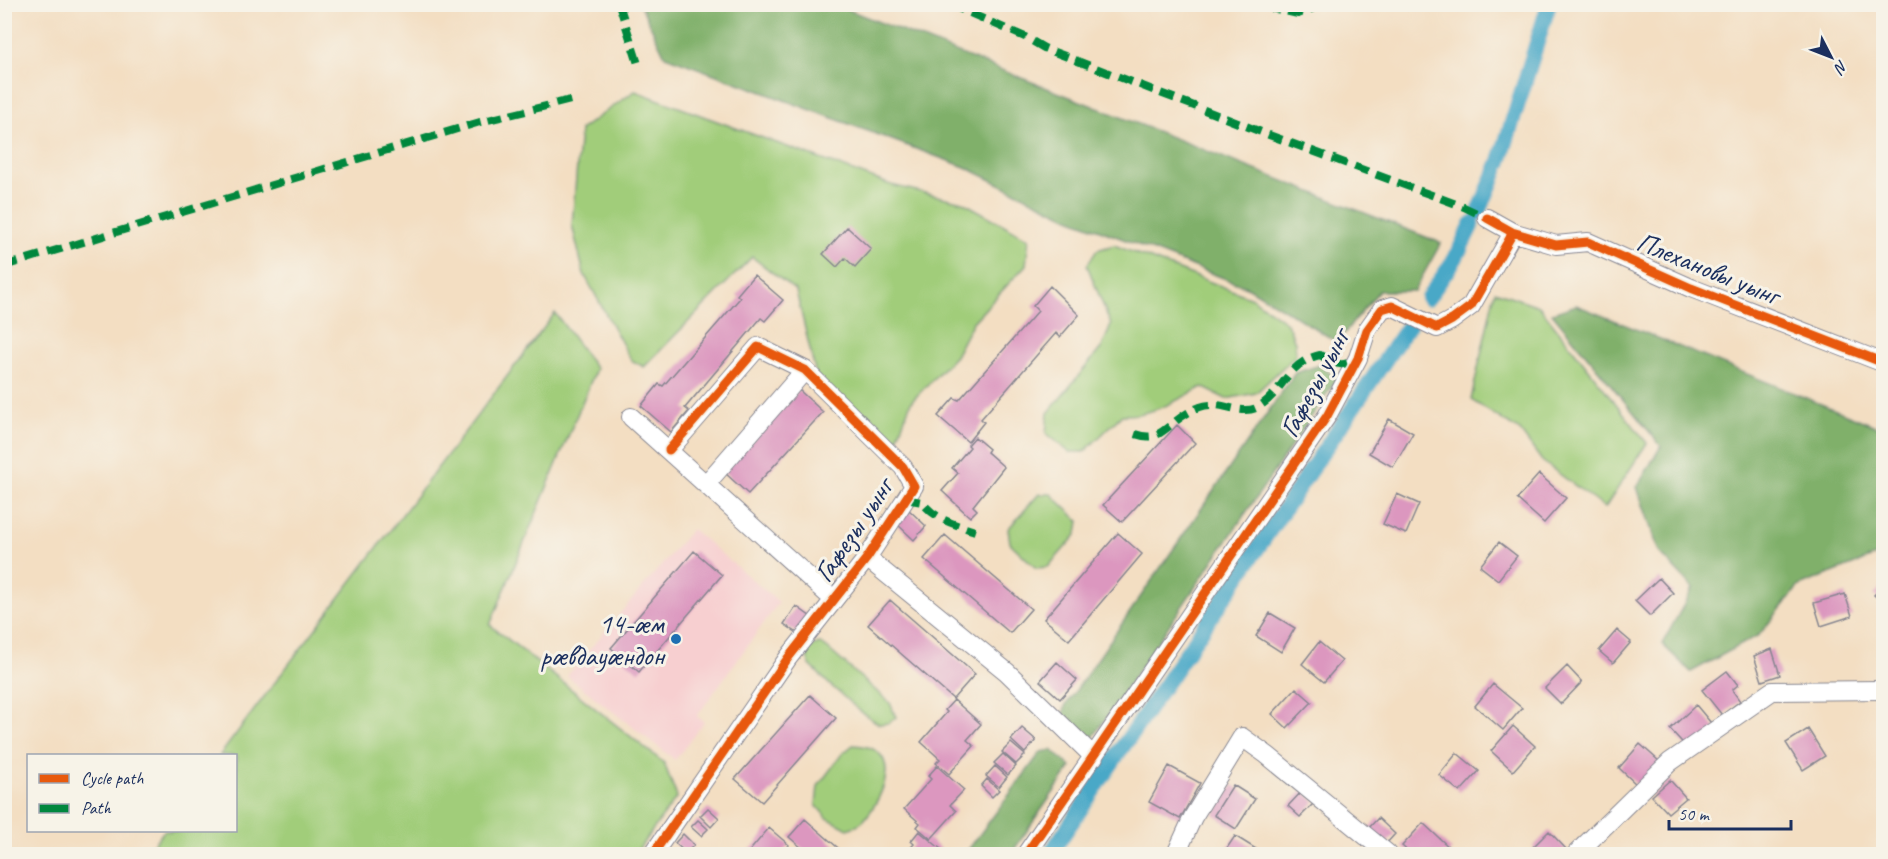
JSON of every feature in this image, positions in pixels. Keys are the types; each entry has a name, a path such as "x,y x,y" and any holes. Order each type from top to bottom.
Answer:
{"street":[{"name":"Плехановы уынг","path":"1487,218 1512,232 1556,245 1588,242 1691,288 1884,363"},
{"name":"Гафезы уынг","path":"1026,855 1327,416 1358,358 1367,330 1382,309 1392,306 1437,328 1452,320 1471,306 1512,232"},
{"name":"Гафезы уынг","path":"653,855 788,658 867,558 914,486 903,467 805,370 758,347 669,450"},
{"path":"706,484 805,370"},
{"path":"631,417 833,599"},
{"path":"867,558 1007,672 1094,757"},
{"path":"1576,855 1670,762 1772,691 1884,690"},
{"path":"1176,855 1193,817 1242,737 1388,855"}],"shaded area":[{"name":"14-æм рӕвдауӕндон","path":"692,529 779,602 697,716 704,722 675,760 567,676"}],"green space":[{"path":"644,4 836,5 1441,243 1414,291 1379,291 1337,342 1249,288 1069,218 965,167 665,56 641,6"},
{"path":"635,91 891,185 963,202 1029,239 1026,265 973,322 955,356 911,402 894,447 819,387 796,291 752,257 644,367 631,360 584,274 572,225 580,130"},
{"path":"1114,245 1252,298 1287,323 1295,342 1296,355 1256,393 1226,399 1202,387 1154,410 1122,415 1084,452 1069,452 1046,433 1048,413 1102,347 1111,325 1087,265 1097,250"},
{"path":"1495,291 1539,306 1647,443 1605,508 1542,461 1520,431 1471,400"},
{"path":"1576,305 1883,429 1883,553 1799,586 1759,635 1691,672 1662,644 1693,588 1659,552 1637,487 1661,446 1552,313"},
{"path":"555,313 596,369 490,625 664,763 677,797 635,854 145,854 163,832 237,832 237,754 221,754"},
{"path":"1320,365 1337,379 1085,749 1061,728 1065,706 1295,373"},
{"path":"1039,494 1051,494 1079,521 1077,534 1048,567 1036,568 1010,543 1008,529"},
{"path":"819,643 890,703 896,717 889,723 879,724 861,712 829,684 810,665 806,654 812,646"},
{"path":"853,745 869,747 879,753 885,762 886,773 884,785 872,809 862,821 848,829 827,818 816,805 818,786 842,754"},
{"path":"1052,750 1071,767 1011,854 965,854 1041,752"}],"building":[{"path":"847,227 871,249 855,267 845,258 837,267 823,254"},
{"path":"754,275 783,300 765,321 761,318 685,408 689,411 671,432 641,406 659,384 663,386 740,298 737,295"},
{"path":"1050,286 1079,315 1060,337 1056,333 981,419 984,422 968,442 938,416 954,398 959,400 1038,311 1033,306"},
{"path":"799,390 823,412 748,494 724,472"},
{"path":"1389,419 1413,433 1393,467 1369,453"},
{"path":"1177,425 1195,443 1122,522 1103,505"},
{"path":"975,437 1004,467 973,506 977,510 970,517 942,491 958,473 952,468 970,447 968,445"},
{"path":"1539,474 1566,498 1544,523 1517,499"},
{"path":"1397,494 1419,504 1406,534 1383,524"},
{"path":"908,509 926,526 914,540 895,522"},
{"path":"1118,533 1142,554 1069,640 1044,619"},
{"path":"945,535 1031,609 1010,633 924,559"},
{"path":"1499,542 1517,556 1498,580 1480,566"},
{"path":"694,551 722,575 639,672 611,648"},
{"path":"1659,578 1673,593 1650,616 1635,601"},
{"path":"1884,585 1884,604 1874,595"},
{"path":"1845,594 1852,616 1821,626 1814,603"},
{"path":"890,600 975,674 953,699 868,625"},
{"path":"796,606 811,617 799,634 784,624"},
{"path":"1270,613 1295,628 1281,652 1256,636"},
{"path":"1617,630 1631,642 1613,663 1599,651"},
{"path":"1319,642 1342,661 1324,682 1302,664"},
{"path":"1772,649 1780,675 1762,681 1754,656"},
{"path":"1057,662 1077,680 1060,699 1040,681"},
{"path":"1567,666 1582,682 1561,704 1545,688"},
{"path":"1727,671 1738,685 1732,690 1740,701 1722,715 1702,690"},
{"path":"1493,684 1522,708 1503,730 1475,706"},
{"path":"1296,688 1312,702 1287,728 1272,714"},
{"path":"810,695 836,718 762,802 735,779"},
{"path":"954,700 981,724 967,740 974,746 949,774 936,763 940,759 921,742 947,712 945,710"},
{"path":"1696,705 1716,729 1691,752 1670,729"},
{"path":"1513,726 1535,746 1513,771 1491,751"},
{"path":"1022,728 1036,740 1025,753 1011,740"},
{"path":"1808,729 1825,756 1803,770 1786,743"},
{"path":"1011,743 1025,755 1016,764 1002,752"},
{"path":"1640,744 1660,762 1638,786 1619,768"},
{"path":"1457,753 1479,771 1460,792 1439,775"},
{"path":"1003,754 1016,766 1008,775 994,763"},
{"path":"937,766 964,790 950,805 956,811 931,839 917,827 920,823 904,809 931,779 928,776"},
{"path":"995,766 1007,777 999,787 986,776"},
{"path":"1169,766 1200,783 1180,819 1149,802"},
{"path":"987,779 999,790 992,797 981,786"},
{"path":"1670,780 1686,798 1668,813 1652,796"},
{"path":"1233,785 1255,799 1236,829 1214,815"},
{"path":"1303,790 1315,802 1300,817 1288,806"},
{"path":"708,808 719,818 711,827 700,816"},
{"path":"1378,818 1395,834 1385,845 1367,830"},
{"path":"805,819 845,854 809,854 789,837"},
{"path":"698,820 708,829 701,836 691,827"},
{"path":"1423,823 1452,850 1447,854 1411,854 1402,846"},
{"path":"769,828 789,845 781,854 747,854"},
{"path":"919,831 947,854 905,854 914,844 911,841"},
{"path":"1549,831 1566,849 1560,854 1540,854 1533,847"},
{"path":"683,834 694,845 686,853 675,843"},
{"path":"1235,836 1264,854 1223,854"}],"waterway":[{"path":"1479,212 1500,161 1549,4"},
{"path":"1428,298 1455,259 1472,224"},
{"path":"1050,854 1413,319"}],"marked path":[{"path":"619,4 639,67"},
{"path":"949,4 1025,37 1044,48 1464,207 1487,218"},
{"path":"1266,4 1271,8 1298,14 1325,4"},
{"path":"4,266 480,122 571,100"},
{"path":"1135,434 1153,436 1188,413 1208,405 1251,410 1267,401 1300,364 1320,355 1338,364 1355,360"},
{"path":"905,499 922,502 939,517 975,531"}],"cycle path":[{"path":"1026,854 1327,416 1358,358 1367,330 1382,309 1392,306 1437,328 1471,306 1512,232 1487,218"},
{"path":"1512,232 1556,245 1588,242 1691,288 1884,363"},
{"path":"653,854 788,658 867,558 914,486 903,467 805,370 758,347 669,450"}],"place":[{"name":"14-æм рӕвдауӕндон","path":"676,639"}]}
